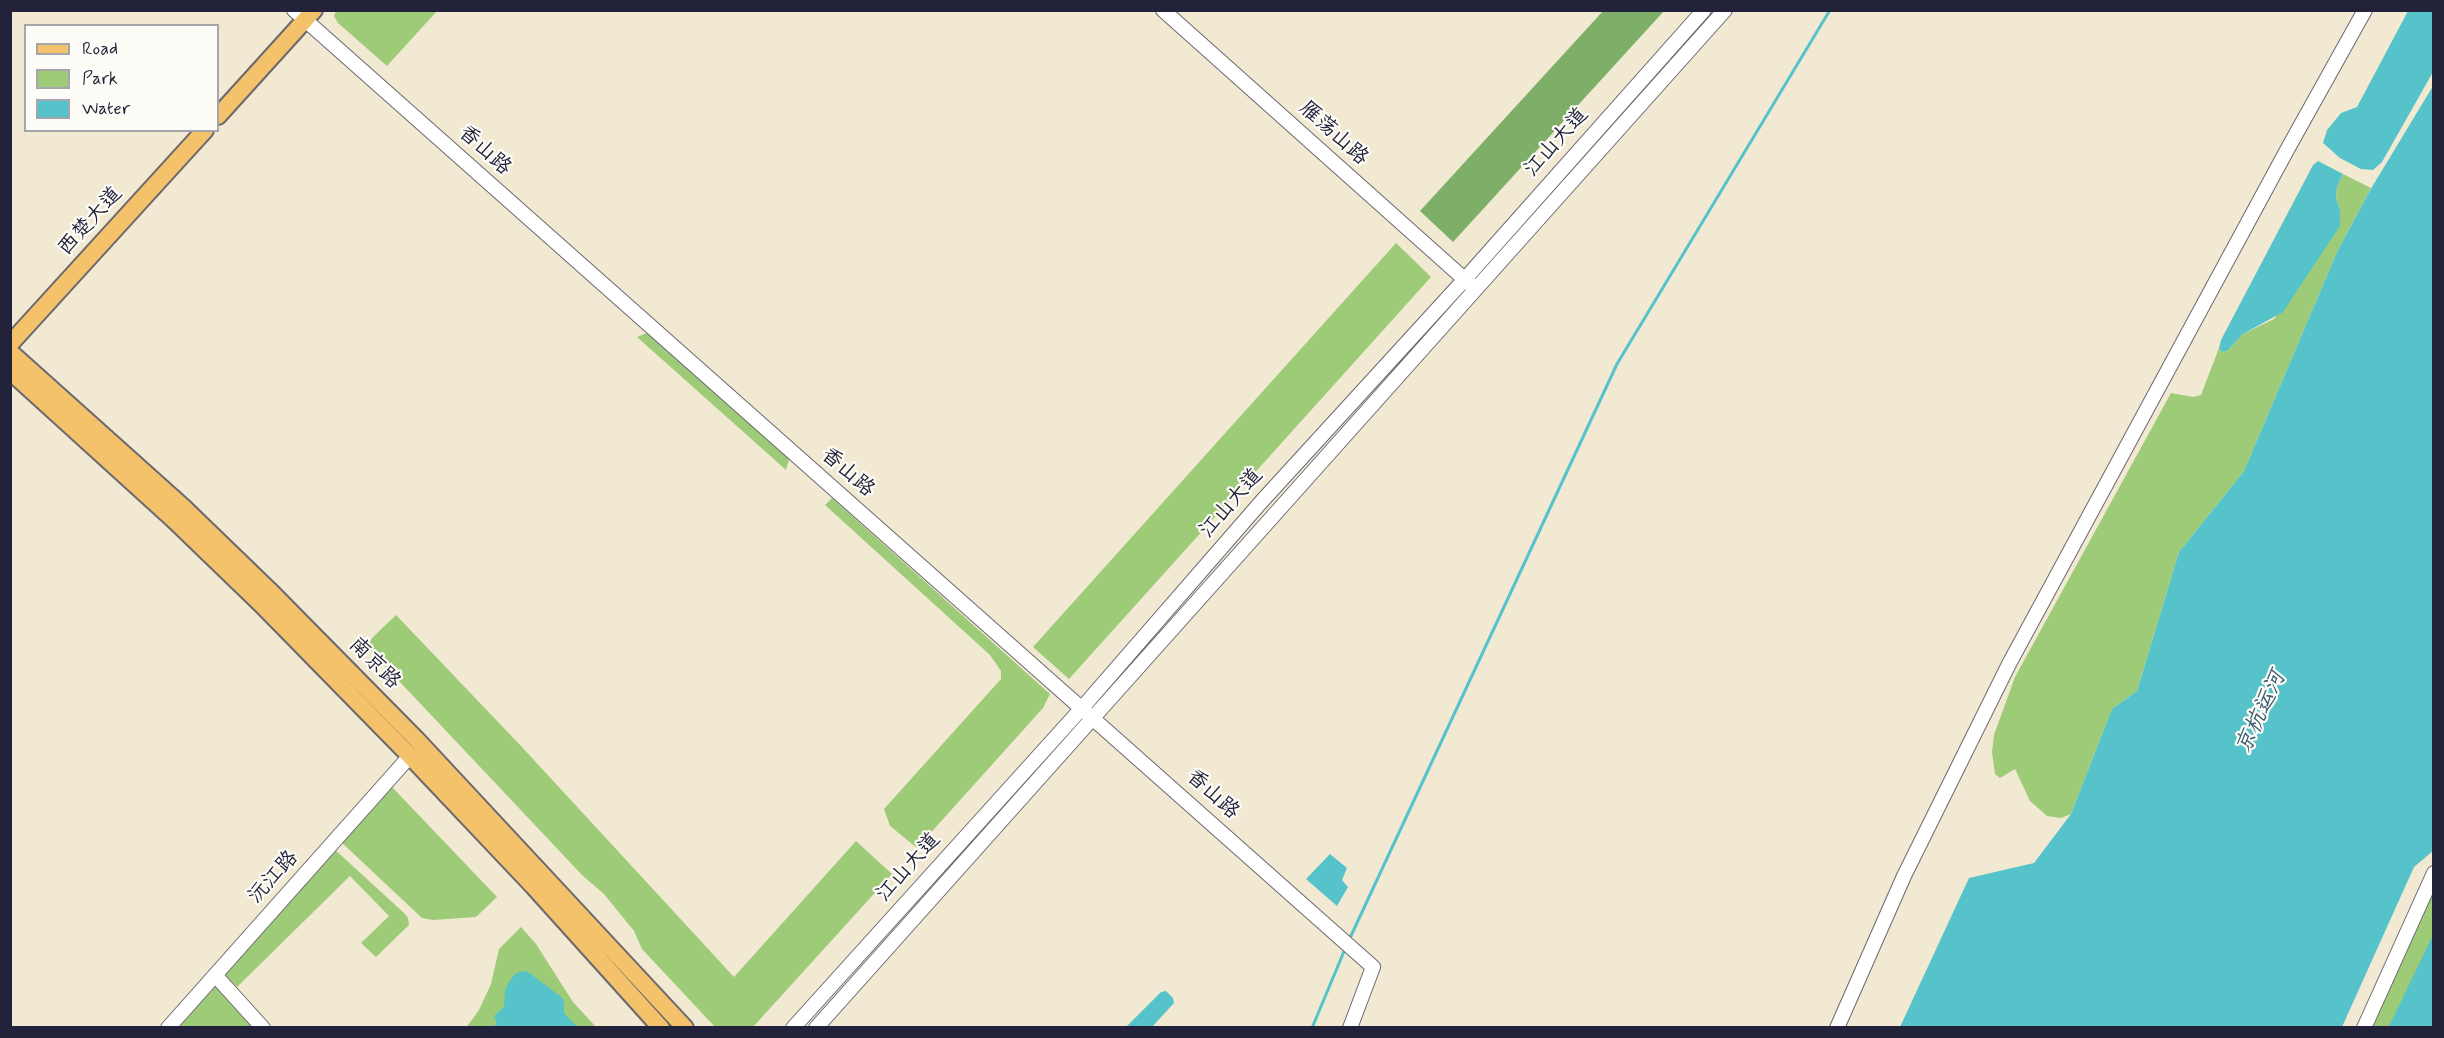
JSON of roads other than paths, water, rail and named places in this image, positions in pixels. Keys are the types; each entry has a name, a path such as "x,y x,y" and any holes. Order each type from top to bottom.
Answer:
{"main road":[{"path":"219,115 304,14"},
{"name":"西楚大道","path":"10,344 203,132"},
{"name":"南京路","path":"10,352 183,507 274,595 417,740 685,1028"},
{"name":"南京路","path":"10,371 189,534 261,604 534,887 661,1028"}],"street":[{"name":"雁荡山路","path":"1163,10 1469,284"},
{"name":"江山大道","path":"816,1028 1094,719 1704,10"},
{"name":"江山大道","path":"793,1028 1082,708 1262,501 1725,10"},
{"path":"1837,1028 1904,876 2009,664 2365,10"},
{"name":"香山路","path":"304,14 1374,967 1350,1028"},
{"name":"沅江路","path":"168,1028 410,756"},
{"path":"2364,1028 2433,873"},
{"path":"214,975 263,1028"}],"water":[{"path":"2408,11 2431,11 2433,13 2433,72 2382,162 2373,170 2361,169 2340,158 2323,143 2327,130 2341,113 2357,107"},
{"name":"京杭运河","path":"2433,86 2433,851 2414,867 2342,1027 1900,1027 1969,878 2034,863 2071,814 2112,709 2137,691 2179,552 2244,471 2337,252 2369,192"},
{"path":"2318,161 2343,174 2337,187 2336,199 2340,209 2340,226 2283,312 2243,334 2227,351 2222,352 2219,348 2221,340 2313,165"},
{"path":"1330,854 1347,868 1342,880 1348,887 1337,906 1306,879"},
{"path":"2433,935 2433,1027 2388,1027 2392,1020"},
{"path":"528,972 560,996 564,1001 564,1013 577,1027 493,1027 497,1023 494,1016 504,1007 505,990 509,982 515,974"},
{"path":"1166,991 1173,998 1174,1003 1152,1027 1126,1027 1161,992"}],"waterway":[{"path":"1349,940 1617,364 1830,10"},
{"path":"1312,1028 1345,949"}]}
